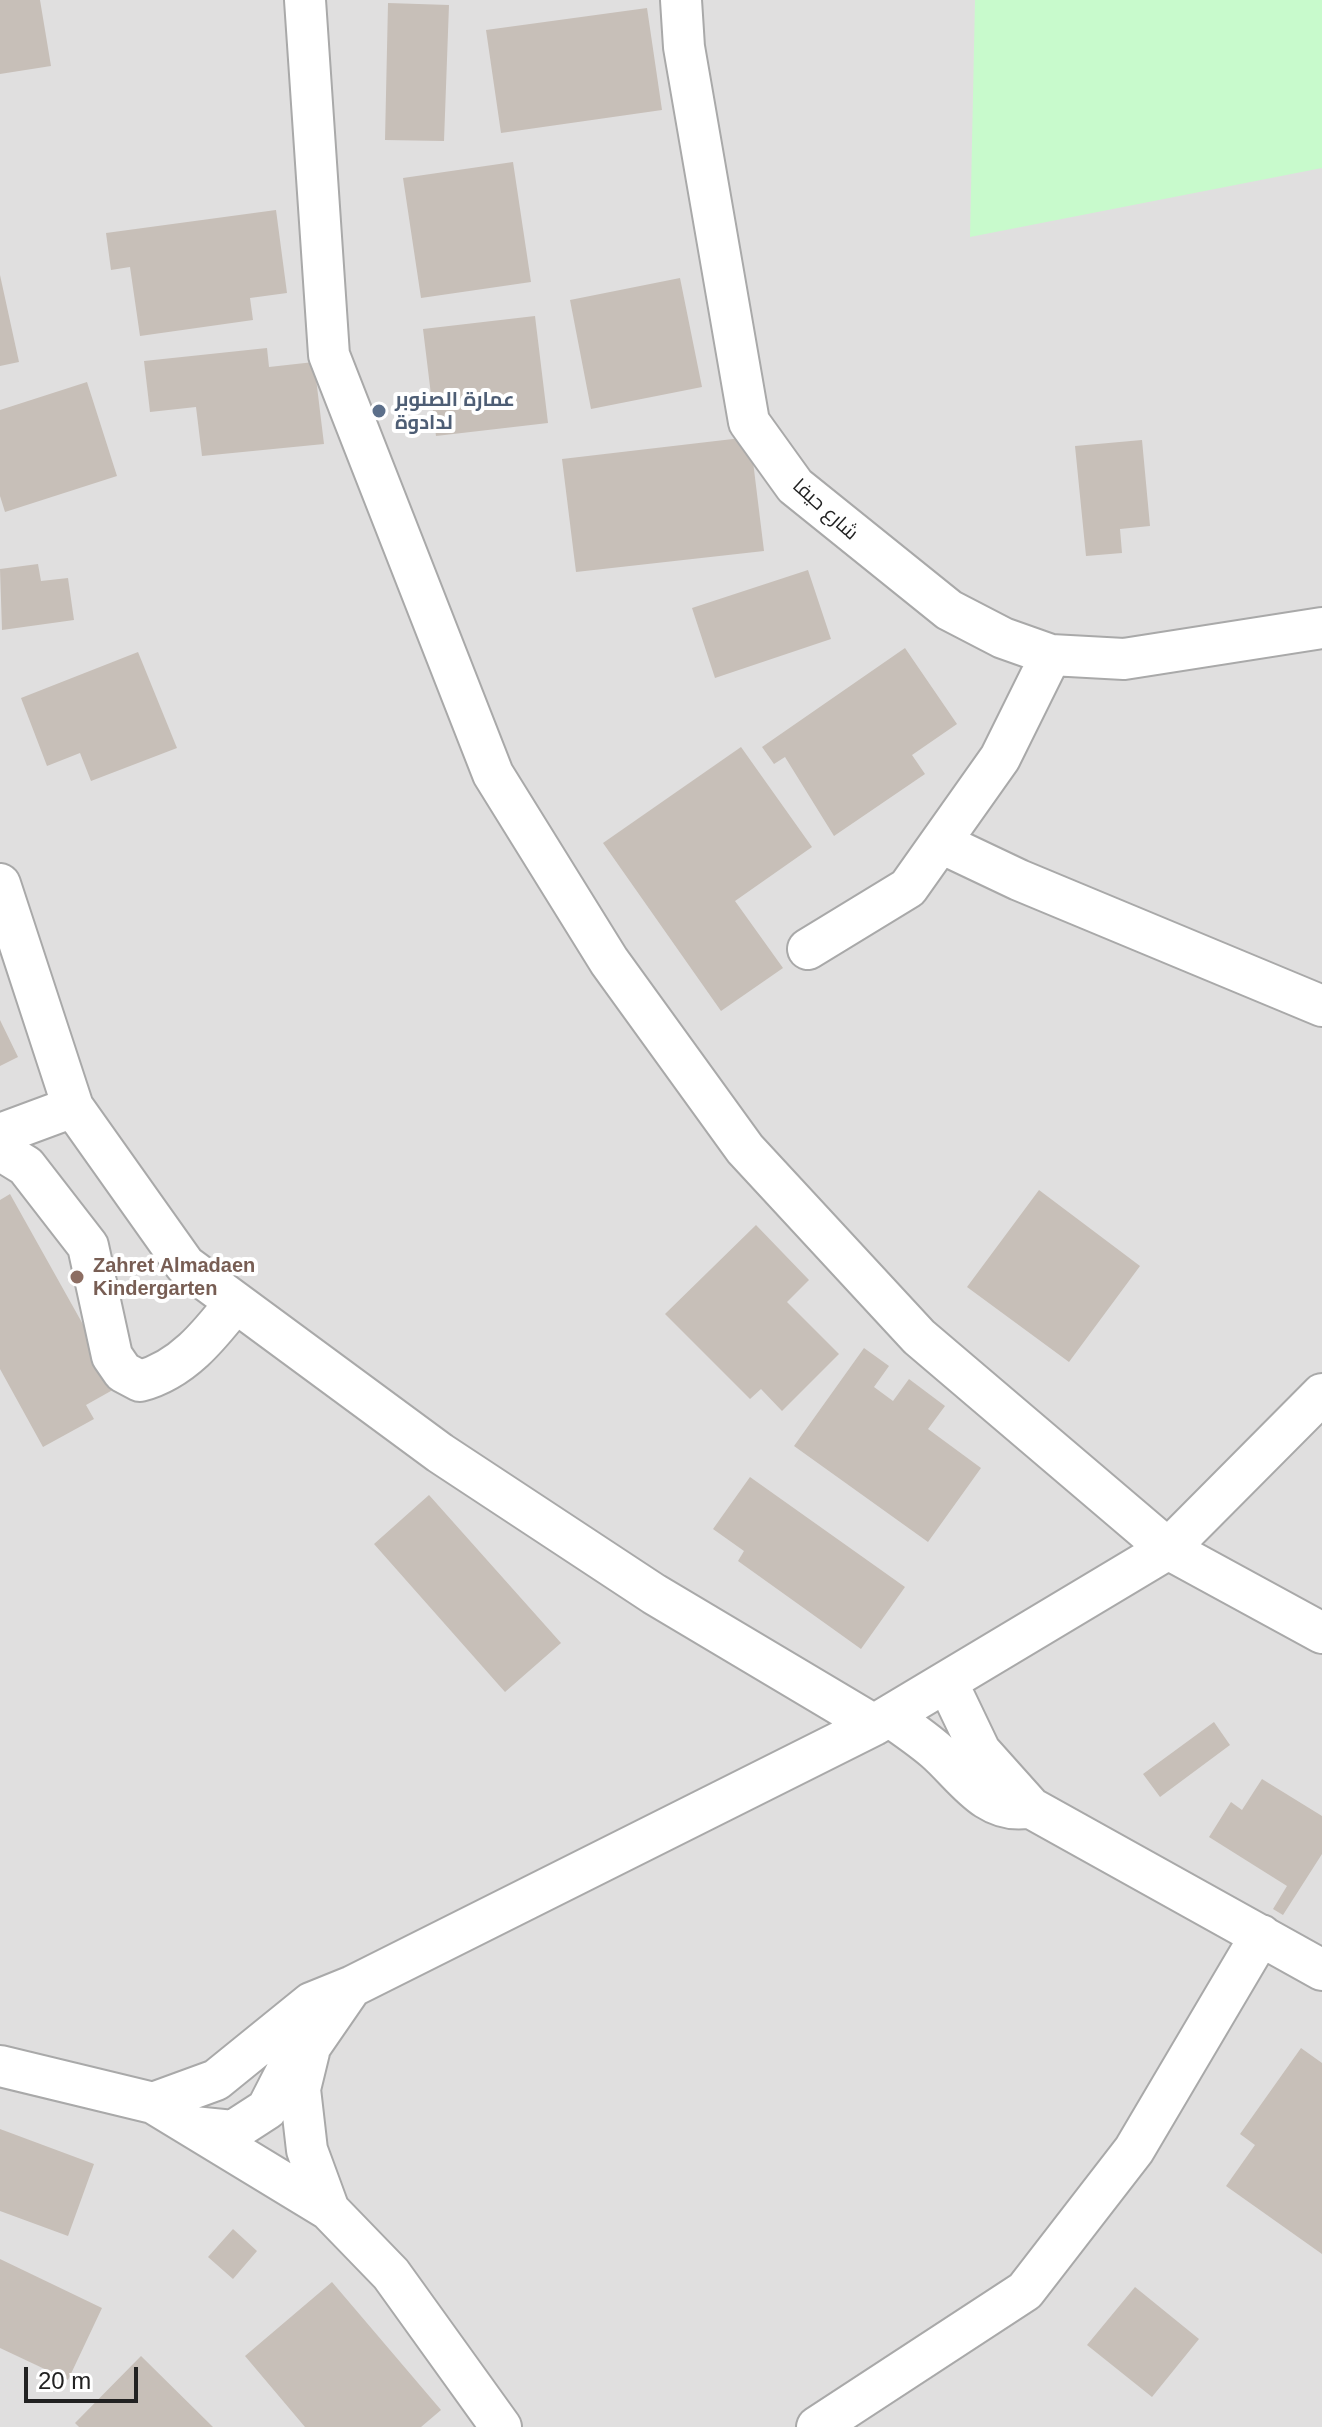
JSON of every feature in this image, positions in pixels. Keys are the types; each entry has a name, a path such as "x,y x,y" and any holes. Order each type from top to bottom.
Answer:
{"street":[{"path":"305,0 329,355 493,774 609,961 745,1149 919,1337 1168,1549 1322,1633"},
{"name":"شارع حيفا","path":"681,0 684,47 749,422 795,486 949,610 1003,638 1051,655 1124,659 1322,628"},
{"path":"808,949 908,888 1000,758 1051,655"},
{"path":"941,843 1019,880 1322,1006"},
{"path":"0,884 73,1107 185,1265 440,1453 654,1594 937,1751 968,1787 1011,1811 1031,1808"},
{"path":"0,1134 73,1107"},
{"path":"0,1150 26,1166 88,1246 112,1356 123,1372 140,1381 163,1375 206,1340 235,1303"},
{"path":"153,2103 216,2080 311,2003 353,1986 882,1720 1168,1549 1322,1394"},
{"path":"947,1682 980,1751 1031,1808 1322,1970"},
{"path":"817,2427 1025,2291 1134,2150 1261,1935"},
{"path":"193,2127 233,2131 267,2109 286,2072 310,2047 353,1986"},
{"path":"310,2047 300,2089 307,2150 329,2210"},
{"path":"2,2065 153,2103 329,2210 391,2274 501,2427"}],"shaded area":[{"path":"0,0 1322,0 1322,2427 0,2427"}],"green space":[{"path":"975,0 1322,0 1322,168 970,237"}],"building":[{"path":"0,0 40,0 51,66 0,74"},
{"path":"388,3 449,5 444,141 385,140"},
{"path":"647,8 662,110 501,133 486,30"},
{"path":"513,162 531,282 421,298 403,178"},
{"path":"276,210 287,293 250,298 253,320 140,336 130,267 111,270 106,233"},
{"path":"0,275 19,362 0,366"},
{"path":"680,278 702,387 591,409 570,300"},
{"path":"535,316 548,423 436,436 423,329"},
{"path":"267,348 269,367 314,362 324,444 202,456 196,407 150,412 144,361"},
{"path":"87,382 117,476 5,512 0,496 0,410"},
{"path":"750,437 764,551 576,572 562,459"},
{"path":"1142,440 1150,526 1120,529 1122,553 1086,556 1075,446"},
{"path":"38,564 41,581 68,578 74,620 2,630 0,569"},
{"path":"808,570 831,639 715,678 692,608"},
{"path":"905,648 957,724 912,755 925,774 834,836 785,757 774,764 762,747"},
{"path":"138,652 177,748 91,781 80,753 47,766 21,698"},
{"path":"741,747 812,847 735,901 783,968 721,1011 603,843"},
{"path":"0,1020 18,1057 0,1066"},
{"path":"1039,1190 1140,1266 1069,1362 967,1287"},
{"path":"10,1194 118,1387 86,1405 94,1419 43,1447 0,1369 0,1200"},
{"path":"756,1225 809,1280 787,1302 839,1354 782,1411 761,1389 750,1399 665,1314"},
{"path":"864,1348 889,1366 874,1387 893,1401 909,1379 945,1406 928,1429 981,1468 928,1542 794,1446"},
{"path":"750,1477 905,1587 861,1649 738,1561 744,1551 713,1529"},
{"path":"429,1495 561,1643 505,1692 374,1544"},
{"path":"1214,1722 1230,1745 1160,1797 1143,1774"},
{"path":"1262,1779 1322,1816 1322,1854 1283,1915 1273,1909 1287,1886 1209,1837 1231,1802 1242,1810"},
{"path":"1301,2048 1322,2063 1322,2254 1226,2186 1255,2145 1240,2134"},
{"path":"0,2129 94,2164 68,2236 0,2211"},
{"path":"233,2229 257,2251 233,2279 208,2257"},
{"path":"0,2259 102,2308 68,2380 0,2348"},
{"path":"332,2282 441,2410 421,2427 305,2427 245,2356"},
{"path":"1135,2287 1199,2339 1152,2397 1087,2345"},
{"path":"141,2356 213,2427 79,2427 75,2423"}],"place":[{"name":"عمارة الصنوبر لدادوة","path":"379,411"},
{"name":"Zahret Almadaen Kindergarten","path":"77,1277"}]}
